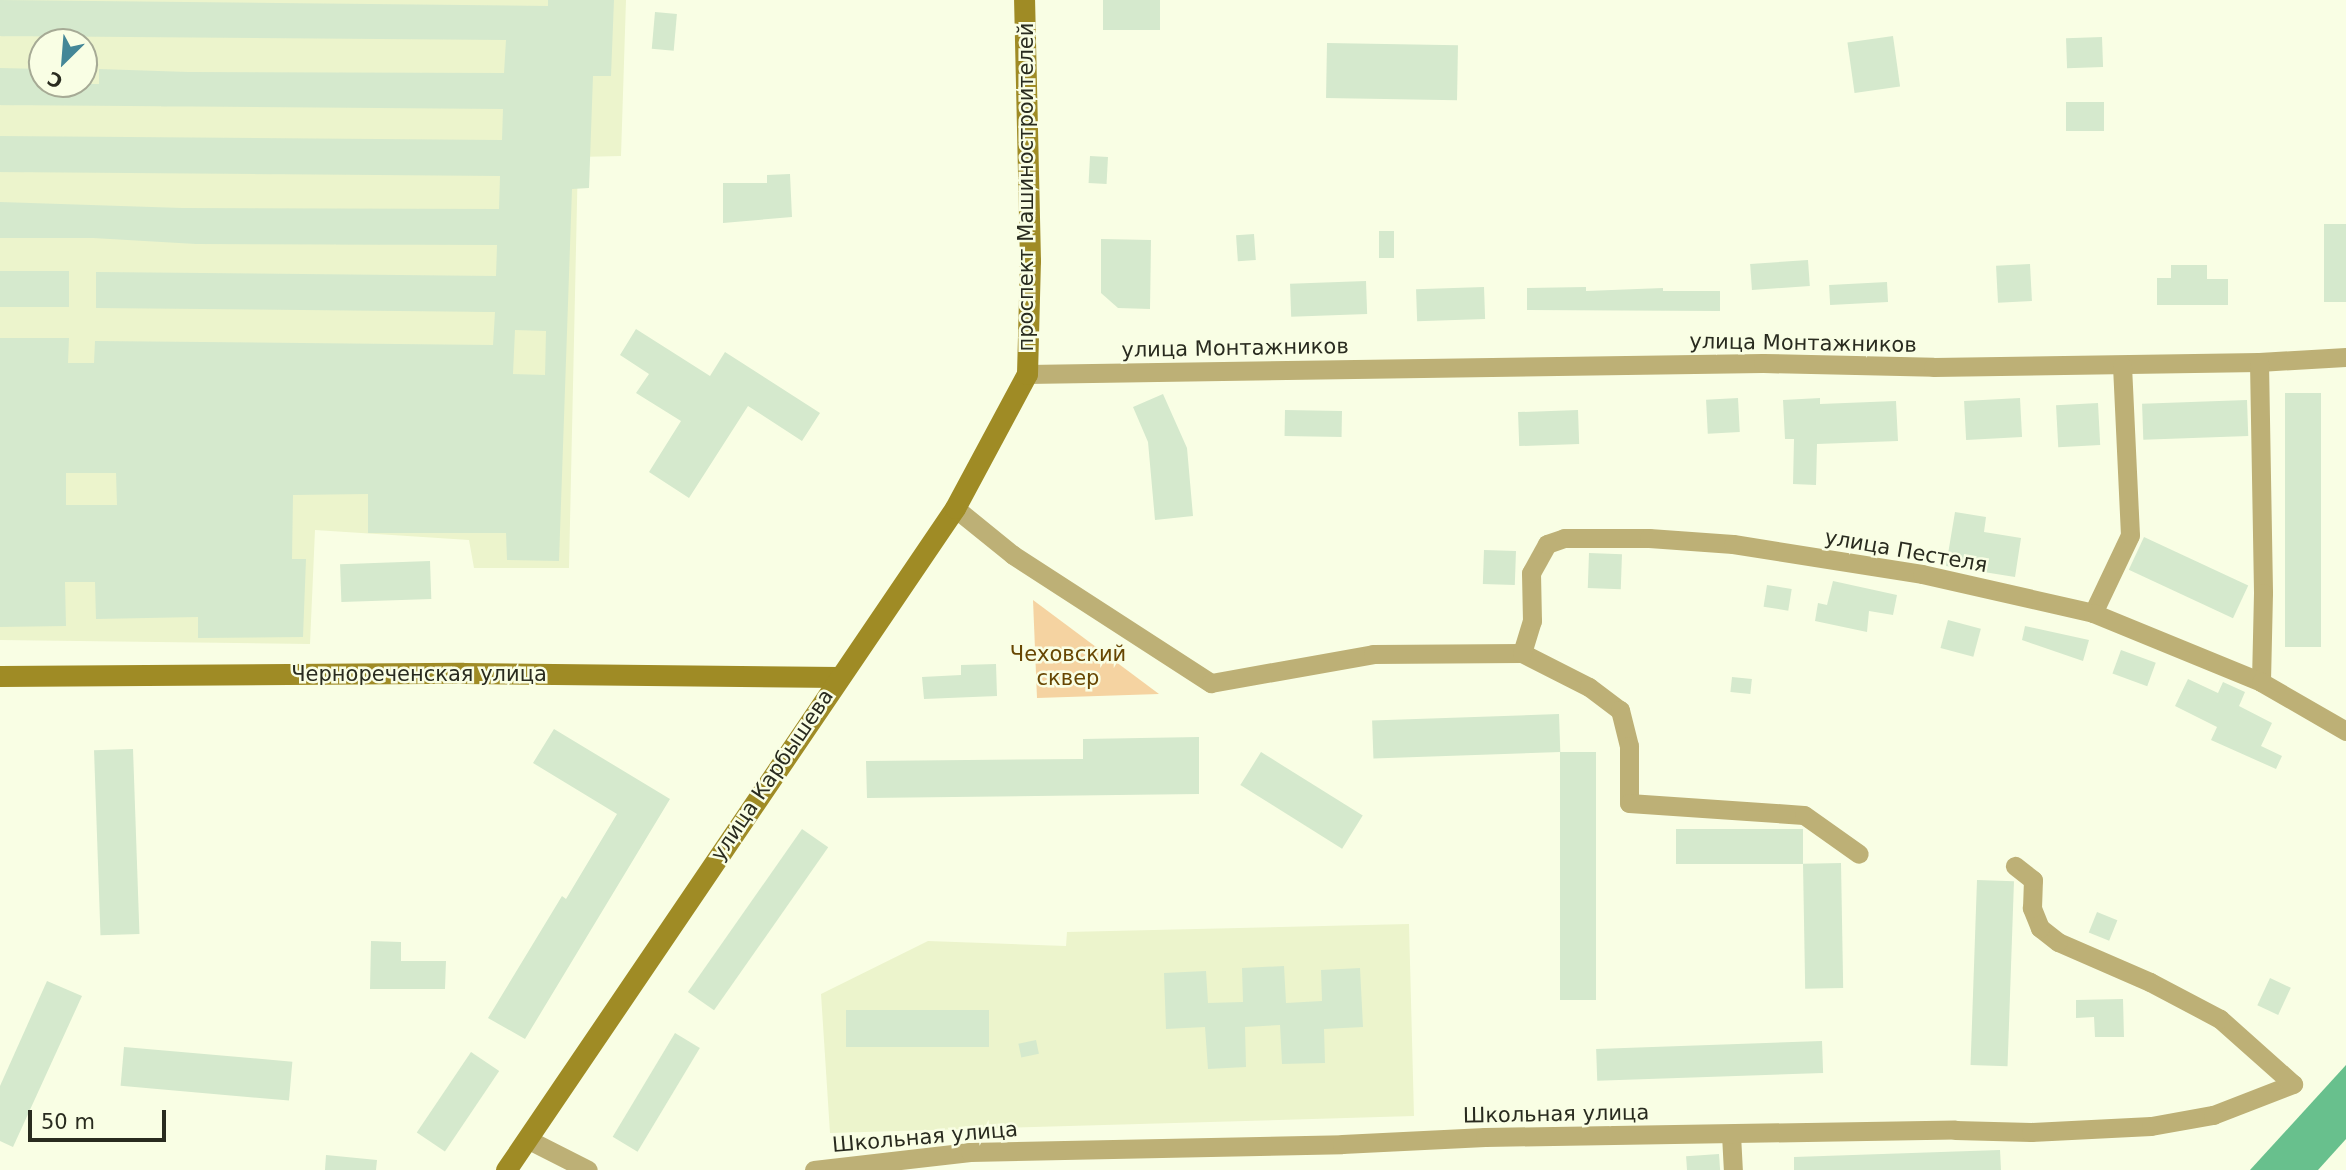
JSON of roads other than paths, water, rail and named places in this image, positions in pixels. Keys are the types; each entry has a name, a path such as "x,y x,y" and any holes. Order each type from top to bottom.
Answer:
{"main road":[{"name":"проспект Машиностроителей","path":"1024,0 1030,261 1027,374"},
{"name":"улица Карбышева","path":"506,1170 955,508 1027,374"},
{"name":"Чернореченская улица","path":"0,676 476,673 839,677"}],"street":[{"name":"улица Монтажников","path":"1027,374 1763,363 1933,367 2122,366 2346,357"},
{"path":"2259,362 2263,593 2261,681"},
{"path":"2093,613 2130,535 2122,366"},
{"path":"955,508 1013,555 1211,683 1373,654 1522,653 1589,687 1620,710 1629,746 1629,803 1804,815 1859,854"},
{"name":"улица Пестеля","path":"1522,653 1532,621 1531,573 1534,562 1547,544 1564,538 1649,538 1733,544 1922,573 2093,613 2261,681 2346,731"},
{"name":"Школьная улица","path":"814,1170 1485,1136 2031,1132 2151,1126 2213,1115 2293,1084 2220,1019 2150,982 2058,942 2040,928 2032,908 2033,880 2015,866"},
{"path":"1731,1134 1732,1170"},
{"path":"527,1139 588,1170"}],"park label":[{"name":"Чеховский сквер","path":"1068,666"}]}
